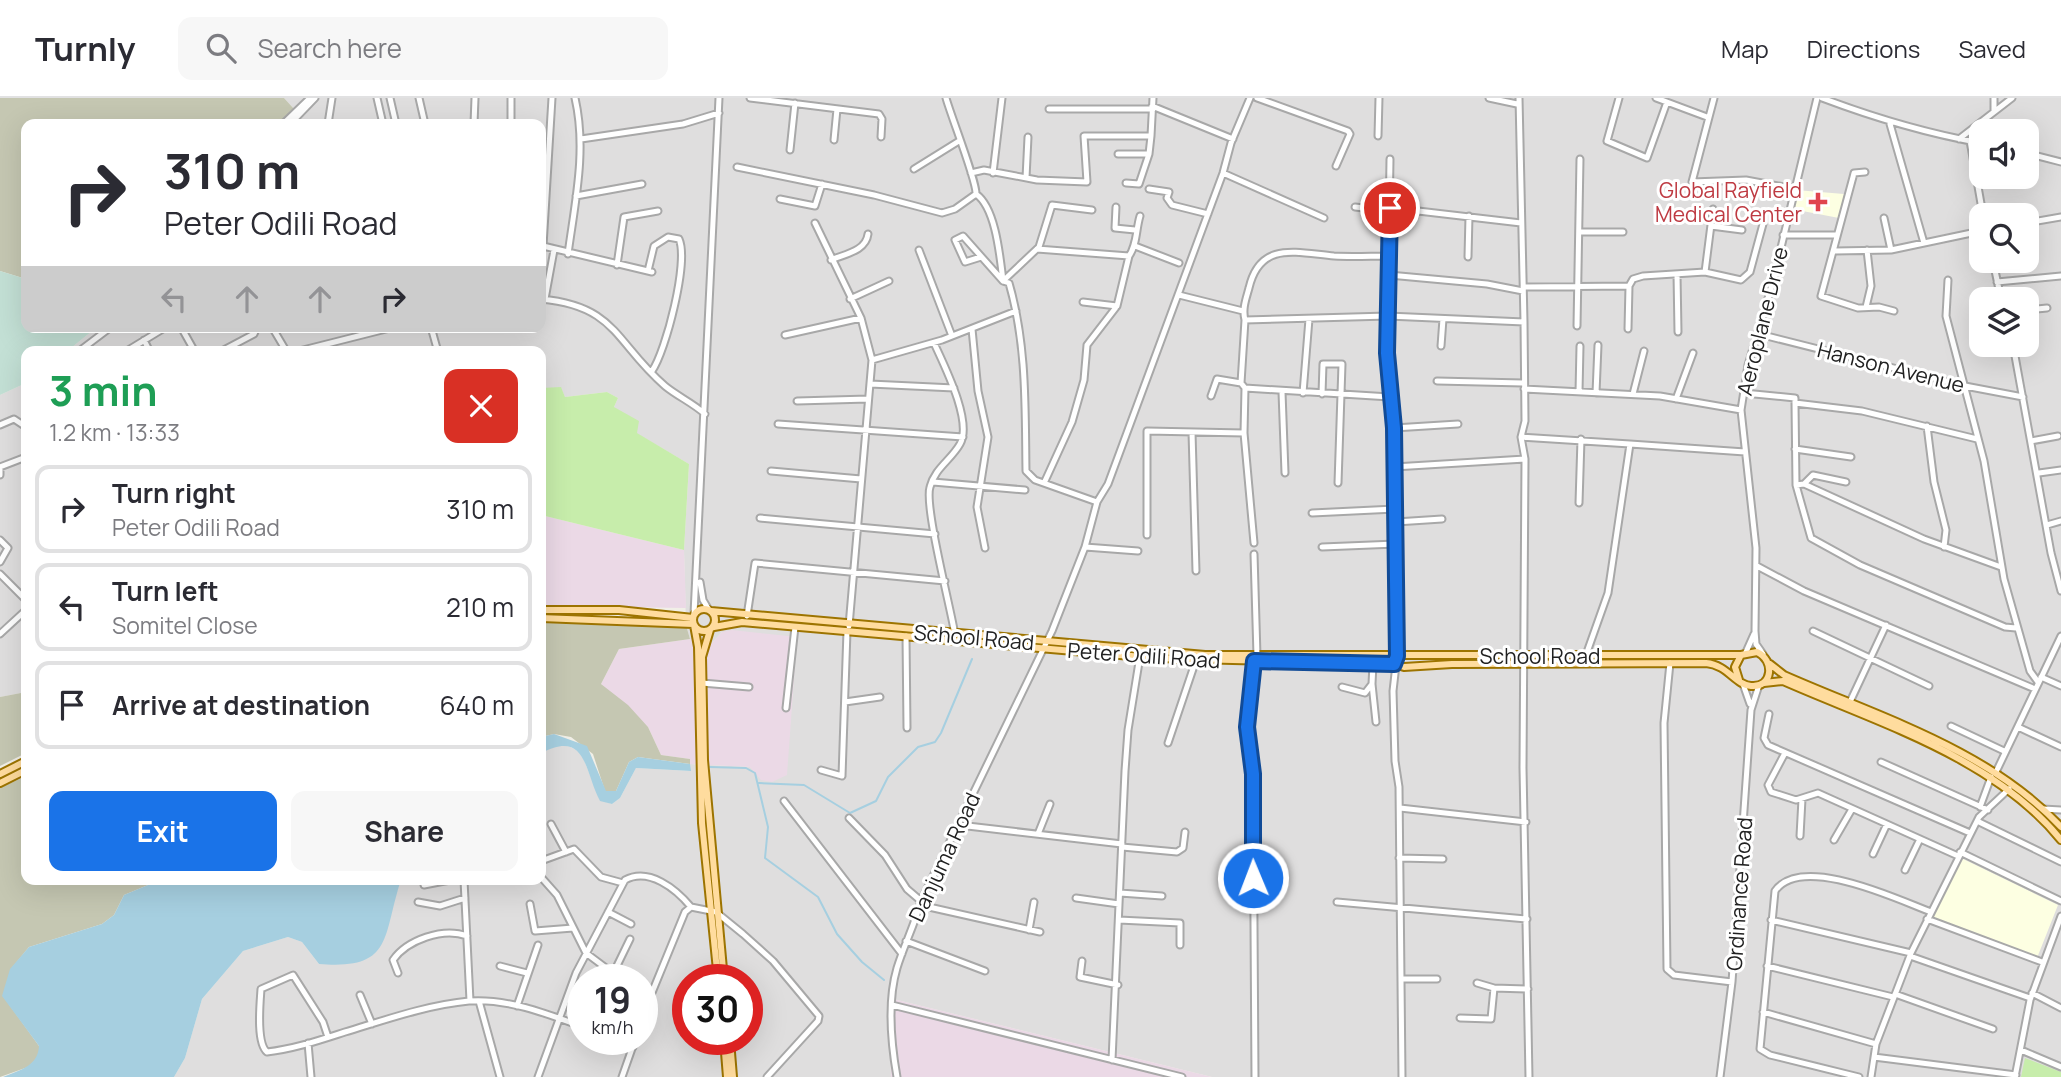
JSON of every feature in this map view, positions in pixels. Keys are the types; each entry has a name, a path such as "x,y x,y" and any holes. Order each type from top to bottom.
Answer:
{"main road":[{"path":"717,964 713,911 708,822 702,683 703,653 715,619 710,611 701,609 694,620 698,647 701,803 713,911 721,964"},
{"path":"546,610 620,610 694,620 702,632 712,629"},
{"name":"School Road","path":"710,611 848,629 1255,659 1397,656 1525,660 1586,655 1743,654"},
{"path":"546,618 694,620"},
{"name":"Peter Odili Road","path":"712,629 733,622 848,629 1196,660 1255,659 1422,667 1525,660 1718,664 1741,682"},
{"path":"2061,828 2043,809 1993,774 1954,750 1783,675 1763,654 1743,654 1735,667 1741,682 1761,685 1783,681 1993,774 2040,816 2061,840"},
{"path":"1761,685 1770,672 1769,663"},
{"path":"0,774 21,764"},
{"path":"0,782 21,772"},
{"path":"725,1055 727,1077"},
{"path":"731,1055 733,1077"}],"street":[{"path":"288,119 310,98"},
{"path":"295,119 315,98"},
{"path":"329,119 332,98"},
{"path":"377,98 382,119"},
{"path":"390,98 395,119"},
{"path":"419,98 424,119"},
{"path":"474,119 475,98"},
{"path":"511,98 511,119"},
{"path":"546,196 552,98"},
{"path":"568,254 581,138 575,98"},
{"path":"694,620 719,98"},
{"path":"750,98 879,114 882,119 881,137"},
{"path":"737,167 942,213 955,209 976,194 977,184 959,141 946,98"},
{"path":"993,173 1002,98"},
{"path":"1126,183 1139,184 1149,154 1153,98"},
{"name":"Danjuma Road","path":"897,1077 892,1005 896,971 906,941 921,903 1044,645 1085,547 1097,502 1108,484 1250,98"},
{"path":"1257,98 1348,131 1350,134 1336,166"},
{"path":"1378,136 1379,98"},
{"path":"1489,98 1518,101 1521,127 1524,322 1521,438 1525,459 1523,768 1529,1077"},
{"path":"1619,98 1607,141 1647,158 1667,102"},
{"path":"1656,98 1707,117"},
{"path":"1714,98 1692,182 1745,180 1795,189"},
{"path":"1819,98 1890,124 1969,141"},
{"name":"Aeroplane Drive","path":"1755,631 1757,566 1754,516 1741,410 1748,365 1759,334 1819,98"},
{"path":"1994,111 1995,98 2010,100"},
{"path":"1959,139 2010,100"},
{"path":"790,150 795,103"},
{"path":"1049,108 1152,107 1233,139"},
{"path":"834,140 836,109"},
{"path":"581,138 683,124 719,113"},
{"path":"1890,124 1924,243"},
{"path":"971,173 1087,182 1084,136 1151,136"},
{"path":"1026,178 1028,137"},
{"path":"914,169 959,141"},
{"path":"1118,154 1149,154"},
{"path":"2039,156 2061,162"},
{"path":"1390,159 1388,316 1396,522 1395,761 1400,808 1402,1077"},
{"path":"1577,326 1580,159"},
{"path":"1865,172 1854,173 1821,296 1858,308 1894,311"},
{"path":"1223,173 1324,218"},
{"path":"576,196 642,184"},
{"path":"780,199 815,206 822,184"},
{"path":"1149,189 1168,192 1168,202 1172,205 1208,214"},
{"path":"976,194 985,200 999,247 1003,281"},
{"path":"1003,281 1037,249 1052,205 1091,210"},
{"path":"1354,206 1390,211"},
{"path":"1116,207 1115,228 1135,230"},
{"path":"1401,209 1521,223"},
{"path":"1705,272 1713,209"},
{"path":"617,265 624,217 658,211"},
{"path":"1045,481 1072,422 1082,389 1087,345 1117,306 1129,256 1135,246 1135,230 1140,216"},
{"path":"1468,257 1469,216"},
{"path":"2039,221 2061,217"},
{"path":"1884,218 1891,250"},
{"path":"816,223 831,260 861,318 872,360 848,629 842,776 821,770"},
{"path":"1628,329 1629,286 1633,279 1705,272 1741,279 1746,276 1756,254 1763,225"},
{"path":"1711,226 1742,230"},
{"path":"1578,232 1623,232"},
{"path":"831,260 866,244 868,234"},
{"path":"1783,235 1837,234"},
{"path":"1835,251 1891,250 1969,234"},
{"path":"981,257 965,262 955,240 963,236 1003,281 1009,283 1025,369 1026,471 1035,480 1045,481 1097,502"},
{"path":"546,246 568,254 650,272 654,246 668,237 679,239 681,267 678,282 661,355 652,371"},
{"path":"1135,246 1179,263"},
{"path":"1037,249 1129,256"},
{"path":"546,286 554,250"},
{"path":"919,250 952,336"},
{"path":"1866,307 1871,286 1867,250"},
{"path":"1254,543 1244,433 1243,311 1255,268 1266,259 1284,252 1390,256"},
{"path":"1995,273 1998,287"},
{"path":"1677,274 1678,332"},
{"path":"1389,275 1523,289 1629,286"},
{"path":"1997,282 2061,276"},
{"path":"1948,280 1945,316 1984,461 2001,567 2016,628 2030,671 2039,679 2061,686"},
{"path":"850,299 889,281"},
{"path":"1179,295 1243,311"},
{"path":"546,299 576,303 597,314 665,386 705,414"},
{"path":"1083,302 1117,306"},
{"path":"2039,309 2047,308"},
{"path":"872,360 934,343 1016,311"},
{"path":"1245,320 1388,316 1524,322"},
{"path":"785,335 861,318"},
{"path":"1303,393 1309,319"},
{"path":"1441,346 1443,319"},
{"path":"972,329 978,391 988,437 979,486 977,519 985,548"},
{"path":"86,346 103,333"},
{"path":"134,346 156,333"},
{"path":"231,346 254,333"},
{"path":"310,346 368,333"},
{"name":"Hanson Avenue","path":"1759,334 1965,386 2023,397"},
{"path":"144,340 147,346"},
{"path":"934,343 954,388 963,437 959,446 940,466 930,498 955,635"},
{"path":"1596,393 1598,345"},
{"path":"1579,392 1580,346"},
{"path":"1633,394 1644,351"},
{"path":"1676,399 1693,353"},
{"path":"2015,357 2061,591"},
{"path":"1322,394 1323,364 1342,364 1338,483"},
{"path":"1211,396 1217,379 1243,386 1282,391 1390,397"},
{"path":"1437,381 1633,394 1741,410"},
{"path":"870,384 954,388"},
{"path":"1282,391 1285,473"},
{"path":"1744,393 1795,398 1796,485 1808,531 1821,546 1992,621 2016,628"},
{"path":"797,401 868,399"},
{"path":"1795,402 1862,411 1977,439"},
{"path":"0,425 14,419 21,424"},
{"path":"778,424 963,437"},
{"path":"1394,428 1458,424"},
{"path":"1927,426 1934,482 1946,530 1944,547"},
{"path":"1147,536 1147,431 1244,433"},
{"path":"1192,432 1196,571"},
{"path":"2031,440 2058,436"},
{"path":"1521,438 1581,439 1745,452"},
{"path":"1579,503 1581,439"},
{"path":"1586,655 1608,593 1630,444"},
{"path":"1795,449 1851,457"},
{"path":"0,475 0,467 21,459"},
{"path":"1394,467 1525,459"},
{"path":"2039,473 2061,470"},
{"path":"771,471 861,479"},
{"path":"1804,484 1812,475 1846,482"},
{"path":"933,482 1025,490"},
{"path":"1796,485 1804,484 1944,547 2001,567"},
{"path":"1312,513 1395,509"},
{"path":"760,518 935,534"},
{"path":"1396,522 1442,519"},
{"path":"2047,525 2061,521"},
{"path":"0,540 8,548 0,562"},
{"path":"1322,547 1396,544"},
{"path":"1085,547 1138,551"},
{"path":"1254,554 1255,659 1247,727 1253,774 1255,1077"},
{"path":"747,617 755,563 945,581"},
{"path":"1757,566 1804,591 2035,690"},
{"path":"0,574 21,595"},
{"path":"697,576 703,600 710,611"},
{"path":"0,634 21,615"},
{"path":"1849,704 1886,625"},
{"path":"786,708 795,626"},
{"path":"1743,654 1755,631"},
{"path":"1755,631 1756,644 1763,654"},
{"path":"1813,631 1929,686"},
{"path":"906,636 907,728"},
{"path":"1978,819 1980,806 1993,774 2061,636"},
{"path":"1112,1060 1118,985 1119,904 1128,730 1140,656"},
{"path":"1168,743 1196,660"},
{"path":"1670,663 1664,723 1667,969 1674,975 1732,982"},
{"path":"1373,664 1376,722"},
{"path":"1741,682 1751,709"},
{"path":"702,683 749,687"},
{"path":"1342,687 1365,692 1372,684"},
{"path":"1751,709 1761,685"},
{"path":"845,702 880,697"},
{"name":"Ordinance Road","path":"1720,1077 1732,982 1751,709"},
{"path":"1769,714 1765,742 1970,833"},
{"path":"1951,726 2004,751"},
{"path":"2018,727 2061,747"},
{"path":"1785,753 1779,759 1769,789 1775,794 1802,799 1818,793 2061,901"},
{"path":"1881,762 1988,810"},
{"path":"1871,1077 1875,1044 1927,919 1978,819 2009,789"},
{"path":"1800,836 1802,799"},
{"path":"785,801 902,954"},
{"path":"1038,834 1049,804"},
{"path":"1400,808 1526,822"},
{"path":"1834,840 1852,809"},
{"path":"2043,809 2061,810"},
{"path":"849,818 886,855 907,889 921,903 1040,932"},
{"path":"1978,819 2061,862"},
{"path":"551,824 566,852"},
{"path":"1873,854 1887,824"},
{"path":"958,825 1177,852 1183,848 1185,832"},
{"path":"1905,870 1920,839"},
{"path":"546,859 578,850 600,877 622,883"},
{"path":"1399,858 1443,859"},
{"path":"538,1077 558,1018 586,953 622,883 636,875 673,887 691,907 713,911 774,961 819,1016 818,1021 766,1077"},
{"path":"1859,1077 1763,1053 1759,1043 1774,895 1780,885 1823,877 1854,882 1931,912"},
{"path":"546,883 557,895 586,953 600,964"},
{"path":"464,885 470,1001"},
{"path":"1120,893 1162,896"},
{"path":"418,902 440,906 465,898"},
{"path":"1076,898 1119,904"},
{"path":"1029,930 1034,902"},
{"path":"1337,902 1527,919"},
{"path":"530,904 535,931 573,928"},
{"path":"658,974 676,930 691,907"},
{"path":"608,912 631,924"},
{"path":"1874,1057 2016,1076 2031,997 2061,916"},
{"path":"1927,919 2042,962"},
{"path":"1119,920 1180,923 1180,945"},
{"path":"1771,920 1911,955 2061,1008"},
{"path":"398,973 393,960 412,941 451,933 467,936"},
{"path":"2053,936 2061,940"},
{"path":"618,964 630,939"},
{"path":"906,941 985,971"},
{"path":"517,1006 538,945"},
{"path":"1082,961 1080,977 1118,985"},
{"path":"500,966 527,973"},
{"path":"1766,966 1894,995 1993,1029"},
{"path":"328,1037 323,1022 293,975 265,985 260,993 265,1051 309,1043 372,1024 470,1001 517,1006 567,1021"},
{"path":"1401,979 1437,979"},
{"path":"1478,983 1494,988 1528,989"},
{"path":"1460,1018 1491,1019 1494,988"},
{"path":"360,995 372,1024"},
{"path":"479,1001 500,1077"},
{"path":"892,1005 1182,1077"},
{"path":"1762,1012 1875,1044"},
{"path":"309,1043 311,1077"},
{"path":"2021,1050 2061,1067"},
{"path":"622,1077 630,1055"}],"shaded area":[{"path":"0,98 284,98 294,109 284,119 21,119 21,277 0,271"},
{"path":"284,98 2061,98 2061,1077 1212,1077 889,998 891,1077 174,1077 185,1058 202,999 243,951 288,937 302,942 319,964 392,906 399,885 546,885 546,750 553,746 569,746 581,753 600,800 612,804 620,798 636,768 690,771 690,764 750,767 757,772 786,775 797,637 722,632 712,643 690,639 686,625 684,550 689,464 636,433 614,407 618,398 607,392 565,397 561,388 546,388 546,346 73,346 90,333 546,333 546,119 284,119 294,109"},
{"name":"Global Rayfield Medical Center","path":"1796,190 1844,194 1839,218 1792,209"},
{"path":"0,271 21,277 21,333 90,333 73,346 21,346 21,385 0,395"},
{"path":"21,385 21,693 0,697 0,395"},
{"path":"546,516 684,550 686,608 546,606"},
{"path":"546,623 686,625 690,639 619,649 601,684 628,705 648,727 661,755 690,759 690,764 638,757 629,762 616,791 605,791 593,754 571,737 554,734 546,736"},
{"path":"732,630 797,637 787,775 772,782 761,780 750,767 690,764 690,759 661,755 648,727 601,684 619,649 690,639 712,643 722,632"},
{"path":"21,693 21,756 0,766 0,697"},
{"path":"21,778 21,885 148,885 124,895 114,915 102,924 29,947 11,969 3,996 39,1046 39,1056 28,1067 0,1077 0,788"},
{"path":"1959,857 2058,905 2037,958 1930,919"},
{"path":"889,998 1212,1077 891,1077"}],"green space":[{"path":"561,387 565,397 607,392 618,398 614,407 639,421 637,433 689,464 684,550 546,516 546,388"},
{"path":"2025,1058 2061,1072 2061,1077 2021,1077"}],"water":[{"path":"554,734 587,746 606,791 616,791 629,762 638,757 690,764 691,771 636,768 620,798 612,804 600,801 582,757 576,750 567,746 546,751 546,736"},
{"path":"148,885 400,885 381,946 373,955 361,961 319,964 302,942 288,937 243,951 202,999 185,1058 174,1077 3,1077 32,1063 39,1046 2,996 10,969 29,947 102,924 114,915 124,895"}],"waterway":[{"path":"759,783 804,785 850,813 876,801 888,777 918,747 935,742 972,659"},
{"path":"710,767 746,768 755,773 768,827 765,858 818,897 837,934 862,962 884,980"}],"place":[{"name":"Global Rayfield Medical Center","path":"1818,202"}],"route":[{"path":"1253,878 1253,774 1247,727 1254,661 1394,664 1397,656 1394,428 1387,353 1390,208"}]}
